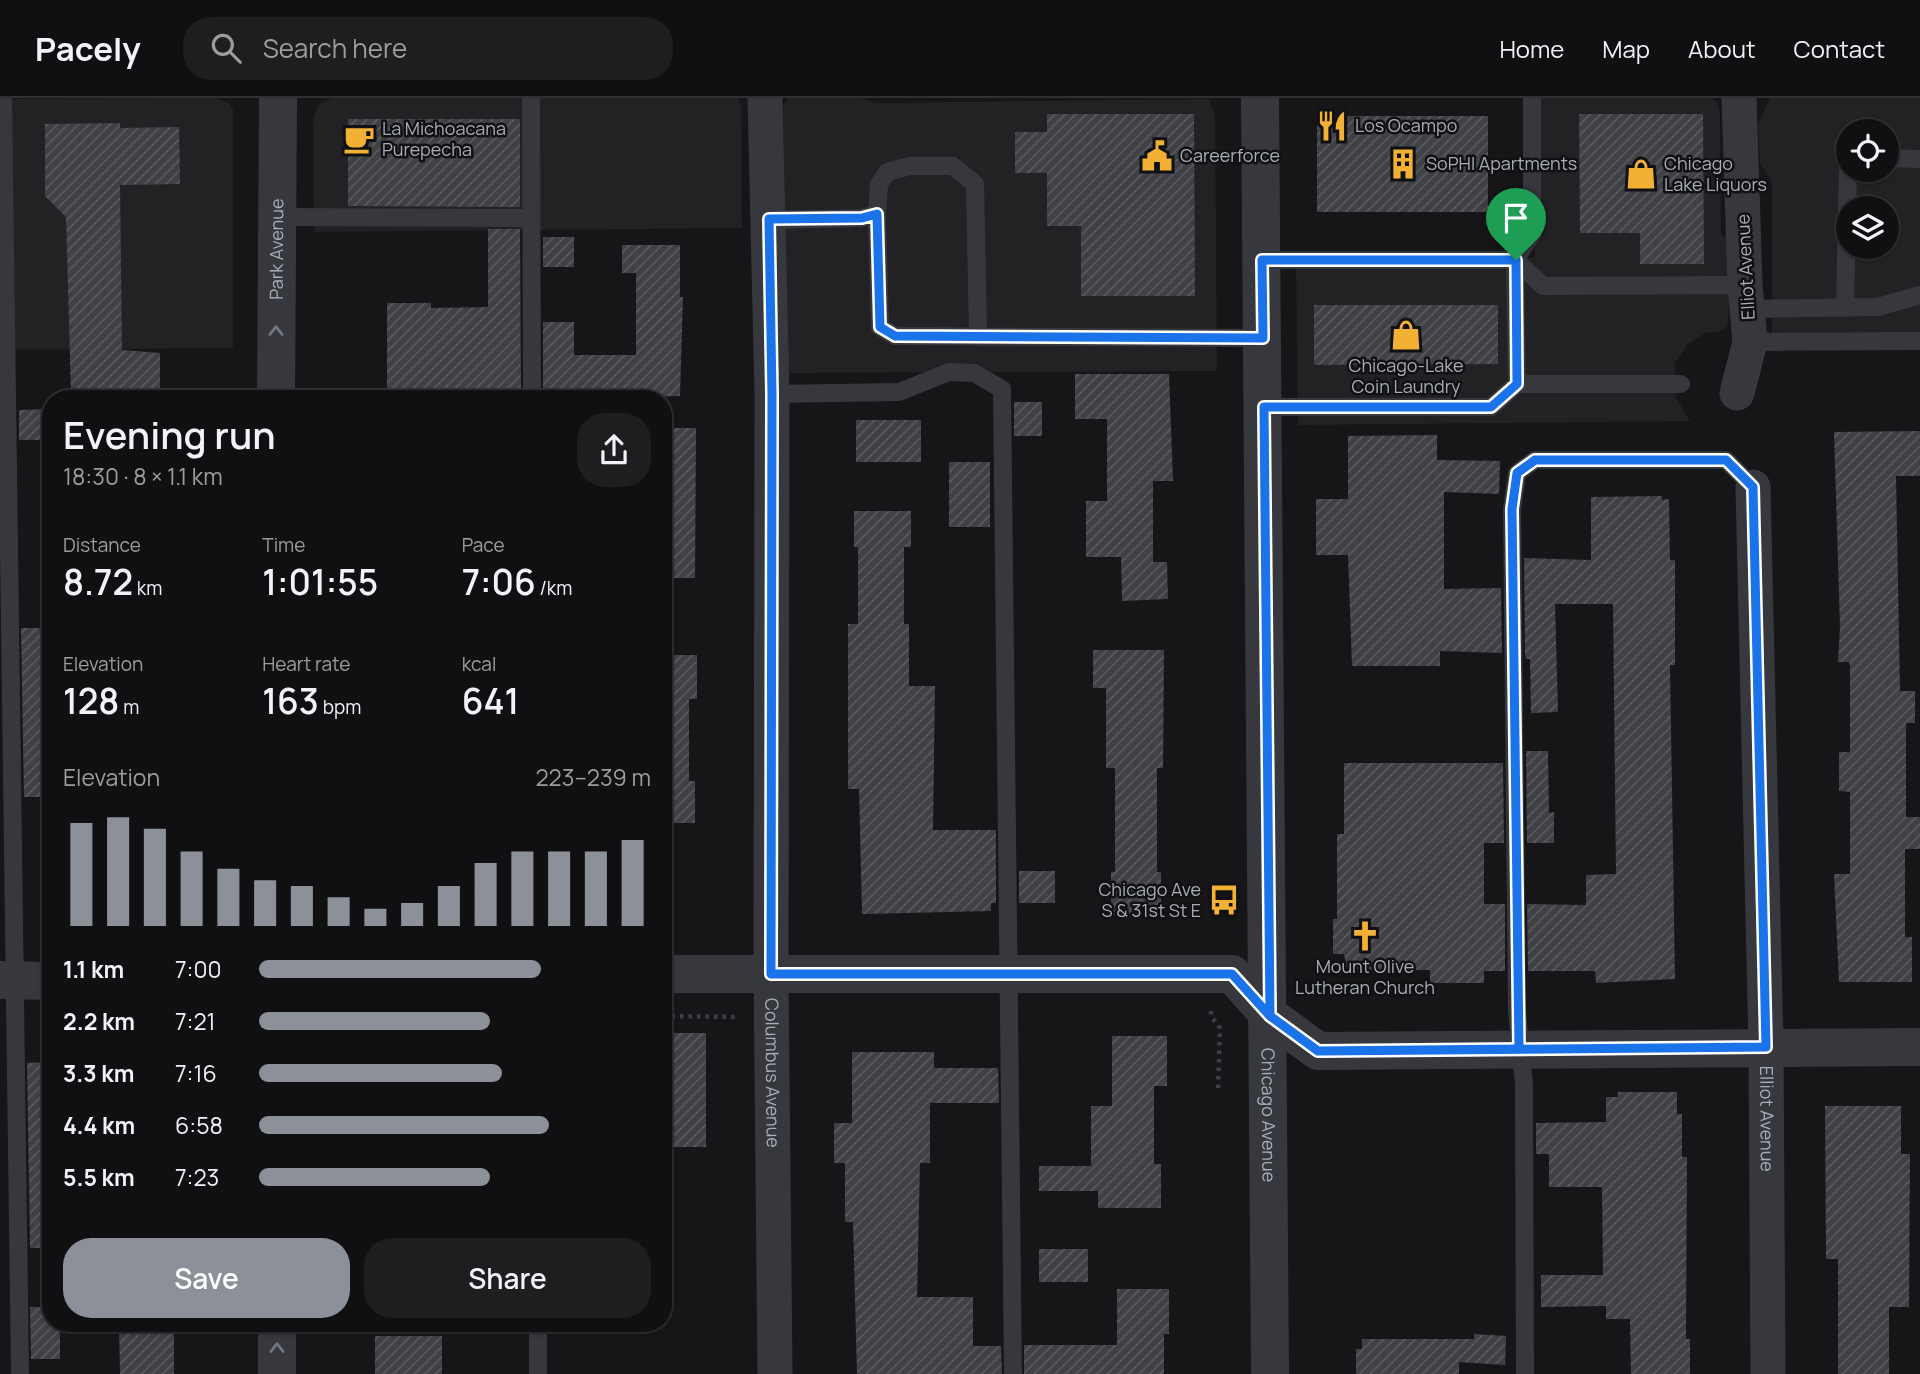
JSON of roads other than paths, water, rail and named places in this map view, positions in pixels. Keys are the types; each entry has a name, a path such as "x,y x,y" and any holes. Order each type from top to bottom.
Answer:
{"street":[{"name":"Park Avenue","path":"276,390 278,98"},
{"name":"Columbus Avenue","path":"765,98 772,394 771,974 775,1374"},
{"name":"Chicago Avenue","path":"1260,98 1270,1016 1270,1374"},
{"name":"Elliot Avenue","path":"1737,393 1747,312 1739,98"},
{"name":"Elliot Avenue","path":"1753,487 1766,1047 1768,1374"},
{"path":"672,974 1232,974 1270,1016 1318,1051 1920,1047"},
{"path":"7,981 42,981"},
{"path":"277,1332 277,1374"}],"lane":[{"path":"3,98 7,981 17,1014 20,1374"},
{"path":"531,98 532,390"},
{"path":"1517,384 1516,260 1532,234 1532,98"},
{"path":"1899,158 1920,159"},
{"path":"978,337 975,184 953,166 911,166 887,172 879,185 877,214 880,327 895,336 978,337 1263,338"},
{"path":"1845,307 1848,182"},
{"path":"769,219 862,218 877,214"},
{"path":"277,217 531,218"},
{"path":"1262,260 1516,260 1544,286 1747,312 1920,341"},
{"path":"1747,312 1878,307 1920,295"},
{"path":"772,394 899,392 949,372 974,373 1002,389 1013,1374"},
{"path":"1264,407 1491,407 1517,384 1681,384"},
{"path":"1525,1374 1524,1084 1519,1049 1512,523 1517,473 1535,460 1726,460 1753,487"},
{"path":"538,1332 538,1374"}],"place":[{"name":"Los Ocampo","path":"1332,126"},
{"name":"La Michoacana Purepecha","path":"359,139"},
{"name":"Careerforce","path":"1157,156"},
{"name":"SoPHI Apartments","path":"1403,164"},
{"name":"Chicago Lake Liquors","path":"1641,174"},
{"name":"Chicago-Lake Coin Laundry","path":"1406,335"},
{"name":"Chicago Ave S & 31st St E","path":"1224,900"},
{"name":"Mount Olive Lutheran Church","path":"1365,936"}]}
